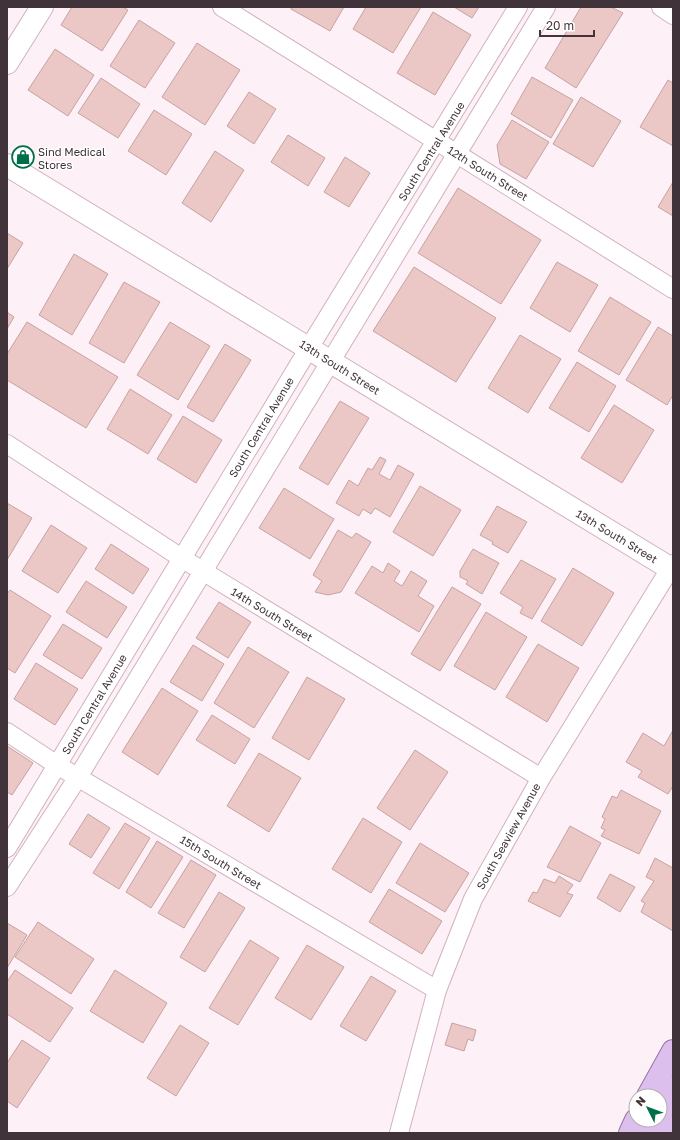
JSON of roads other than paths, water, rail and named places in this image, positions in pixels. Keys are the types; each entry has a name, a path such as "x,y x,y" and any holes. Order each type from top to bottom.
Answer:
{"main road":[{"path":"652,1088 673,1051"},
{"path":"668,1097 673,1087"},
{"path":"669,1133 673,1126"}],"street":[{"path":"7,63 42,7"},
{"name":"12th South Street","path":"222,7 673,289"},
{"name":"South Central Avenue","path":"7,848 183,559 309,348 518,7"},
{"path":"7,887 78,777 546,7"},
{"path":"661,7 673,15"},
{"name":"13th South Street","path":"7,165 330,362 672,567"},
{"name":"14th South Street","path":"7,444 183,559 541,778"},
{"name":"South Seaview Avenue","path":"399,1133 437,990 473,899 541,778 672,567"},
{"name":"15th South Street","path":"7,732 58,765 437,990"}],"place":[{"name":"Sind Medical Stores","path":"23,157"}]}
